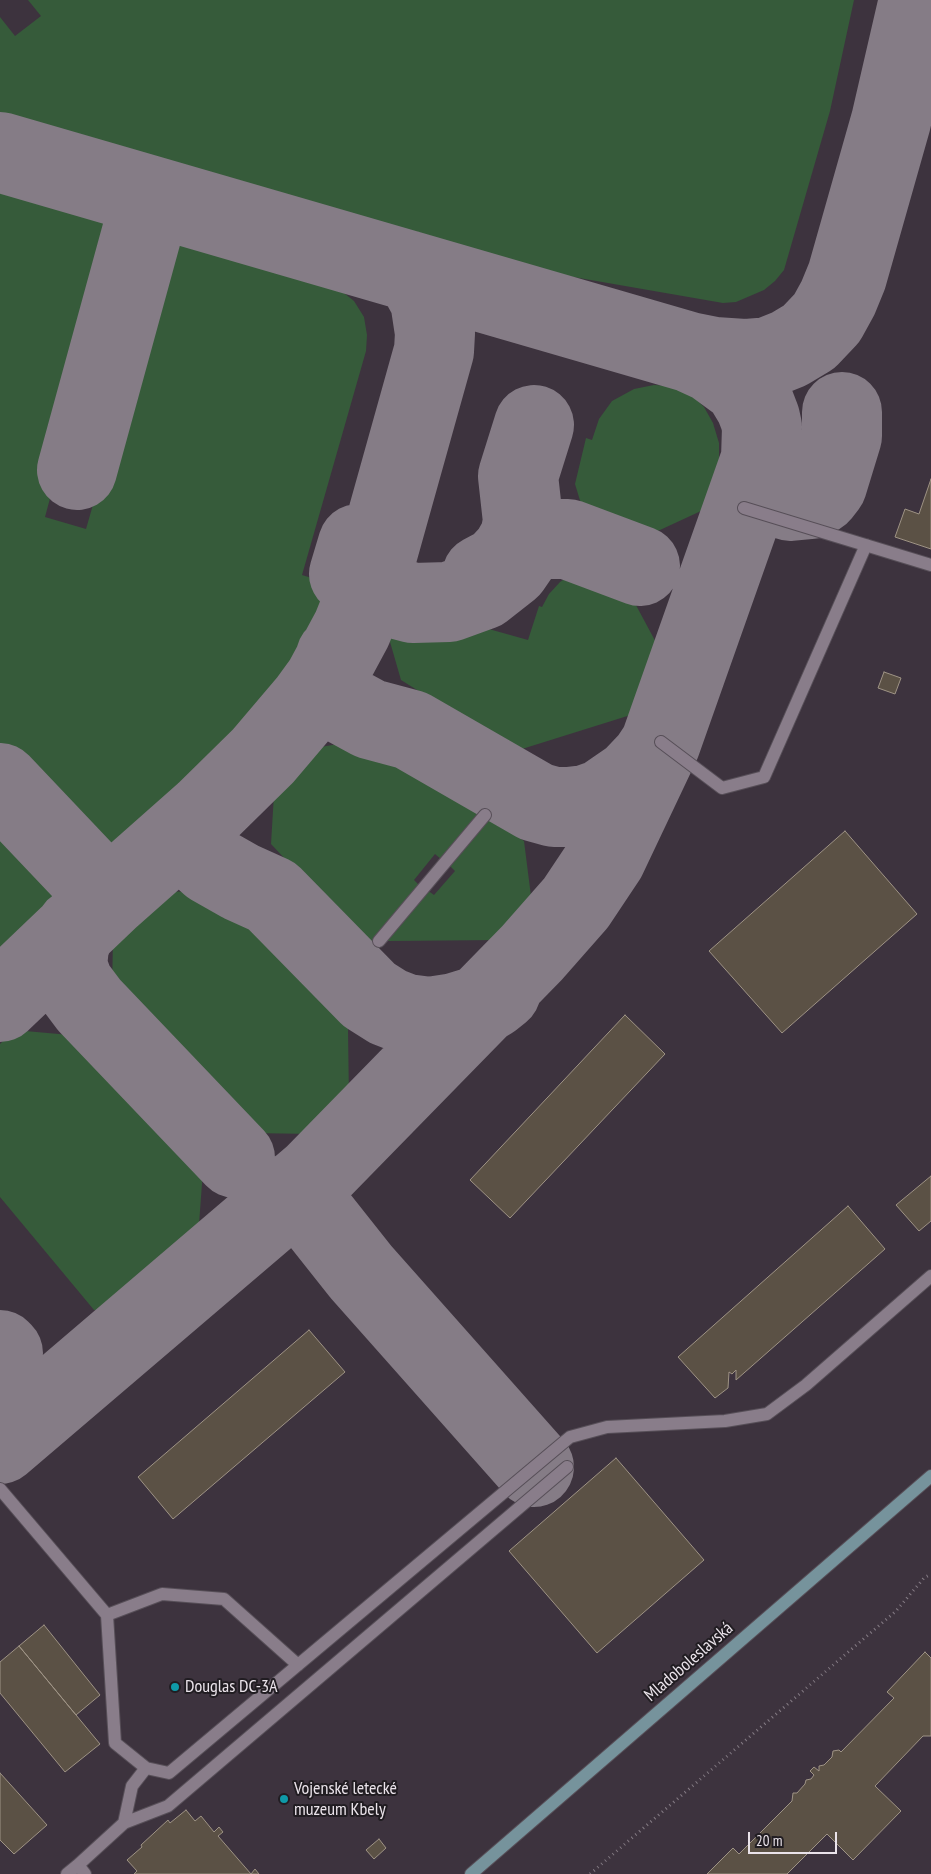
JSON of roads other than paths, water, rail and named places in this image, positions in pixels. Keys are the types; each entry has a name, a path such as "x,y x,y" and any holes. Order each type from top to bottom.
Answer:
{"main road":[{"name":"Mladoboleslavská","path":"471,1874 931,1476"}],"lane":[{"path":"744,508 931,565"},
{"path":"661,742 722,788 764,777 866,545"},
{"path":"379,941 485,816"},
{"path":"0,1489 107,1615 115,1743 146,1768 169,1773 570,1437 607,1427 725,1421 767,1414 806,1385 931,1276"},
{"path":"68,1874 82,1870 124,1824 168,1806 567,1467"},
{"path":"107,1615 162,1594 224,1599 298,1665"},
{"path":"124,1824 132,1786 146,1768"}],"place":[{"name":"Douglas DC-3A","path":"175,1687"},
{"name":"Vojenské letecké muzeum Kbely","path":"284,1799"}]}
